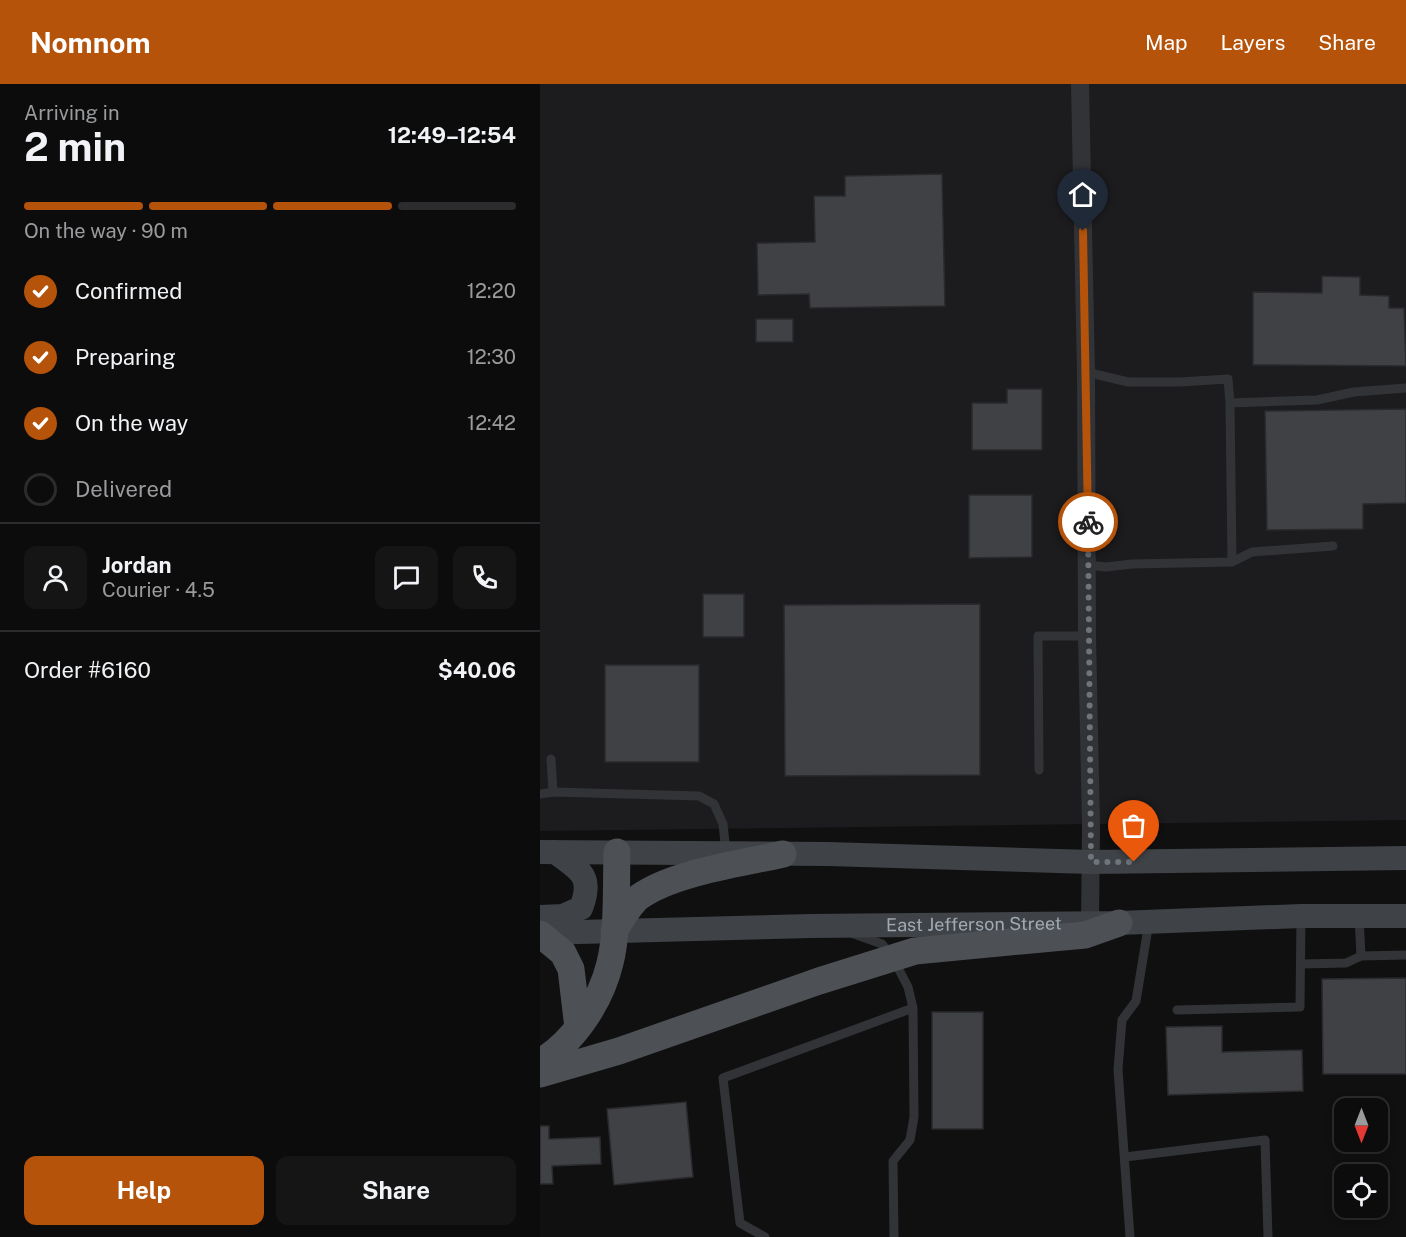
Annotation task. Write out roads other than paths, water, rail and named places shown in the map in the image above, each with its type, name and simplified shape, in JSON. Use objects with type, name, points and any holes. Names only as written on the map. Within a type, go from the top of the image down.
[{"type":"main road","points":[[547,852],[828,854],[1091,862],[1406,858]]},
{"type":"main road","points":[[540,917],[563,916],[581,908],[587,891],[582,872],[547,852]]},
{"type":"main road","points":[[540,1062],[567,1042],[599,994],[610,962],[614,931],[617,852]]},
{"type":"main road","points":[[614,931],[637,898],[662,884],[783,854]]},
{"type":"main road","name":"East Jefferson Street","points":[[540,934],[811,926],[1119,923],[1301,916],[1406,916]]},
{"type":"main road","points":[[540,1074],[619,1051],[915,951],[1085,935],[1119,923]]},
{"type":"main road","points":[[540,934],[563,953],[571,969],[578,1028]]},
{"type":"street","points":[[1080,84],[1086,372],[1090,923]]},
{"type":"lane","points":[[1086,372],[1128,382],[1228,379],[1232,562]]},
{"type":"lane","points":[[1230,404],[1317,400],[1354,392],[1406,388]]},
{"type":"lane","points":[[1088,565],[1106,567],[1132,564],[1232,562],[1252,552],[1333,546]]},
{"type":"lane","points":[[1040,770],[1038,636],[1088,636]]},
{"type":"lane","points":[[551,759],[553,792]]},
{"type":"lane","points":[[540,794],[553,792],[699,796],[714,804],[723,824],[726,854]]},
{"type":"lane","points":[[1177,1010],[1300,1007],[1301,916]]},
{"type":"lane","points":[[1359,916],[1360,956]]},
{"type":"lane","points":[[1130,1237],[1118,1069],[1122,1020],[1136,1001],[1149,922]]},
{"type":"lane","points":[[811,926],[850,932],[882,944],[893,958],[908,987],[913,1008],[914,1118],[910,1140],[893,1161],[894,1237]]},
{"type":"lane","points":[[1301,964],[1346,963],[1360,956],[1406,955]]},
{"type":"lane","points":[[765,1237],[740,1223],[723,1078],[913,1008]]},
{"type":"lane","points":[[1125,1157],[1265,1140],[1268,1237]]}]
